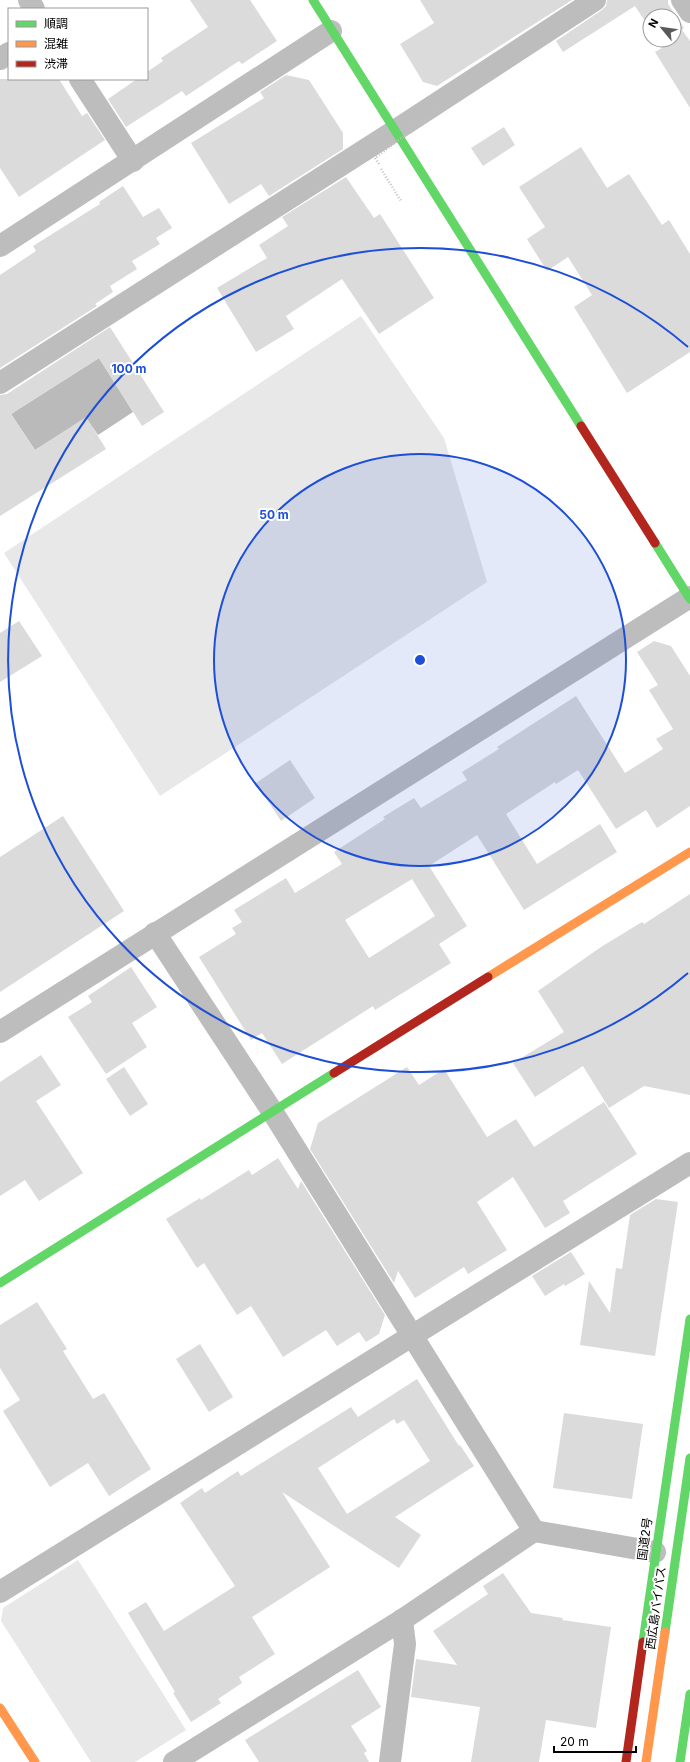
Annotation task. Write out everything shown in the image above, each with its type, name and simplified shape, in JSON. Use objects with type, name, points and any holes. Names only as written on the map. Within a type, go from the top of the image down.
[{"type":"main road","points":[[313,0],[331,31],[396,130],[690,598]]},
{"type":"main road","points":[[0,1283],[272,1111],[690,852]]},
{"type":"main road","name":"国道2号","points":[[626,1762],[690,1319]]},
{"type":"main road","name":"西広島バイパス","points":[[646,1762],[690,1458]]},
{"type":"main road","points":[[680,1762],[690,1694]]},
{"type":"main road","points":[[0,1708],[35,1762]]},
{"type":"street","points":[[0,383],[396,130],[595,0]]},
{"type":"street","points":[[682,0],[690,12]]},
{"type":"street","points":[[0,246],[331,31]]},
{"type":"street","points":[[81,80],[133,161]]},
{"type":"street","points":[[0,1032],[155,933],[690,598]]},
{"type":"street","points":[[155,933],[272,1111],[534,1531]]},
{"type":"street","points":[[0,1592],[690,1163]]},
{"type":"street","points":[[174,1762],[402,1620],[534,1531],[656,1552]]},
{"type":"street","points":[[390,1762],[405,1644],[402,1620]]},
{"type":"path","points":[[401,201],[375,158],[438,111]]},
{"type":"shaded area","points":[[361,316],[444,438],[487,582],[160,796],[4,553]]},
{"type":"shaded area","points":[[99,358],[133,412],[98,435],[86,418],[35,450],[11,414]]},
{"type":"shaded area","points":[[78,1560],[186,1730],[135,1762],[91,1762],[1,1621],[3,1608]]},
{"type":"building","points":[[190,0],[250,0],[277,41],[242,64],[239,61],[186,96],[182,91],[126,127],[108,99],[136,80],[148,80],[148,71],[163,61],[161,58],[208,27]]},
{"type":"building","points":[[420,0],[572,0],[437,86],[423,82],[400,44],[434,23]]},
{"type":"building","points":[[607,0],[668,0],[668,4],[671,8],[642,8],[642,17],[635,6],[563,52],[556,41],[606,6]]},
{"type":"building","points":[[682,30],[690,41],[690,108],[655,52],[662,48],[682,48]]},
{"type":"building","points":[[286,75],[309,80],[343,133],[343,149],[269,196],[261,184],[229,204],[191,143],[264,98],[260,92]]},
{"type":"building","points":[[0,79],[60,80],[82,116],[87,113],[105,140],[19,197],[0,168]]},
{"type":"building","points":[[504,127],[515,145],[483,166],[471,148]]},
{"type":"building","points":[[581,147],[607,188],[629,174],[662,225],[669,220],[690,254],[690,352],[627,393],[574,307],[592,295],[568,257],[547,271],[527,239],[545,227],[519,187]]},
{"type":"building","points":[[346,177],[374,218],[380,214],[434,298],[379,334],[342,279],[286,316],[294,329],[256,352],[217,288],[267,258],[259,245],[288,226],[282,217]]},
{"type":"building","points":[[123,186],[143,217],[159,208],[172,228],[156,238],[160,244],[132,261],[137,269],[110,286],[113,292],[95,304],[97,306],[0,368],[0,275],[36,251],[33,246],[100,204],[99,202]]},
{"type":"building","points":[[110,327],[164,412],[142,426],[99,358],[11,414],[35,450],[86,417],[106,449],[0,516],[0,395],[7,394]]},
{"type":"building","points":[[19,621],[42,656],[0,682],[0,633]]},
{"type":"building","points":[[654,641],[671,646],[690,676],[690,806],[657,828],[646,810],[616,829],[578,770],[556,784],[555,782],[506,814],[537,864],[600,824],[617,852],[524,910],[477,835],[429,866],[467,926],[439,944],[451,963],[375,1010],[373,1006],[282,1064],[262,1033],[251,1040],[199,957],[236,934],[232,928],[242,922],[234,910],[286,878],[295,893],[342,864],[334,852],[385,819],[383,817],[414,798],[421,808],[467,780],[462,772],[499,749],[497,747],[576,696],[625,773],[663,749],[656,739],[673,729],[649,690],[658,685],[637,652]],"holes":[[[412,879],[435,916],[369,958],[345,920]]]},
{"type":"building","points":[[290,760],[315,798],[281,821],[256,783]]},
{"type":"building","points":[[63,816],[124,911],[0,992],[0,857]]},
{"type":"building","points":[[690,894],[690,1095],[644,1086],[609,1108],[583,1066],[535,1097],[513,1063],[564,1032],[538,991],[601,947],[642,922],[644,924]]},
{"type":"building","points":[[131,967],[157,1007],[132,1023],[147,1047],[106,1074],[68,1017],[92,1002],[88,996]]},
{"type":"building","points":[[41,1055],[61,1085],[36,1101],[83,1173],[39,1201],[25,1180],[0,1196],[0,1082]]},
{"type":"building","points":[[124,1067],[148,1104],[130,1116],[106,1079]]},
{"type":"building","points":[[407,1067],[419,1085],[444,1069],[487,1137],[516,1119],[534,1147],[604,1102],[637,1154],[563,1201],[570,1213],[545,1228],[513,1177],[477,1202],[507,1250],[468,1274],[464,1267],[415,1298],[398,1271],[394,1283],[310,1149],[318,1123]]},
{"type":"building","points":[[278,1158],[298,1189],[301,1181],[385,1315],[379,1334],[366,1342],[359,1332],[337,1346],[326,1330],[283,1357],[251,1306],[237,1315],[204,1263],[197,1268],[166,1219],[200,1198],[201,1200],[249,1170],[252,1175]]},
{"type":"building","points":[[656,1199],[678,1202],[655,1356],[580,1345],[589,1281],[610,1313],[616,1268],[622,1269],[630,1215]]},
{"type":"building","points":[[571,1252],[585,1274],[565,1286],[564,1284],[545,1296],[532,1276]]},
{"type":"building","points":[[37,1302],[67,1349],[63,1351],[93,1399],[104,1393],[151,1469],[109,1496],[88,1463],[50,1487],[3,1411],[20,1400],[0,1368],[0,1325]]},
{"type":"building","points":[[200,1344],[233,1397],[209,1412],[176,1359]]},
{"type":"building","points":[[417,1379],[459,1446],[460,1445],[474,1466],[395,1517],[421,1535],[399,1568],[282,1492],[330,1567],[252,1617],[275,1654],[239,1677],[242,1683],[218,1699],[221,1703],[191,1722],[128,1613],[146,1602],[164,1631],[235,1586],[180,1503],[202,1488],[205,1493],[238,1471],[241,1476],[351,1407],[358,1417]],"holes":[[[394,1419],[397,1424],[404,1420],[430,1461],[347,1514],[318,1468]]]},
{"type":"building","points":[[564,1413],[643,1424],[632,1499],[553,1488]]},
{"type":"building","points":[[503,1573],[531,1613],[563,1618],[562,1620],[611,1627],[596,1728],[546,1720],[539,1762],[471,1762],[480,1707],[411,1697],[416,1659],[457,1665],[433,1631],[488,1594],[483,1586]]},
{"type":"building","points":[[358,1670],[381,1707],[351,1726],[367,1751],[364,1753],[369,1762],[259,1762],[245,1740]]},
{"type":"traffic: fast","points":[[313,0],[581,426]]},
{"type":"traffic: fast","points":[[655,543],[690,599]]},
{"type":"traffic: fast","points":[[0,1283],[334,1073]]},
{"type":"traffic: fast","points":[[643,1642],[690,1319]]},
{"type":"traffic: fast","points":[[665,1632],[690,1458]]},
{"type":"traffic: fast","points":[[680,1762],[690,1694]]},
{"type":"traffic: slow","points":[[488,977],[690,852]]},
{"type":"traffic: slow","points":[[646,1762],[665,1632]]},
{"type":"traffic: slow","points":[[0,1708],[35,1762]]},
{"type":"traffic: jam","points":[[581,426],[655,543]]},
{"type":"traffic: jam","points":[[334,1073],[488,977]]},
{"type":"traffic: jam","points":[[626,1762],[643,1642]]}]
